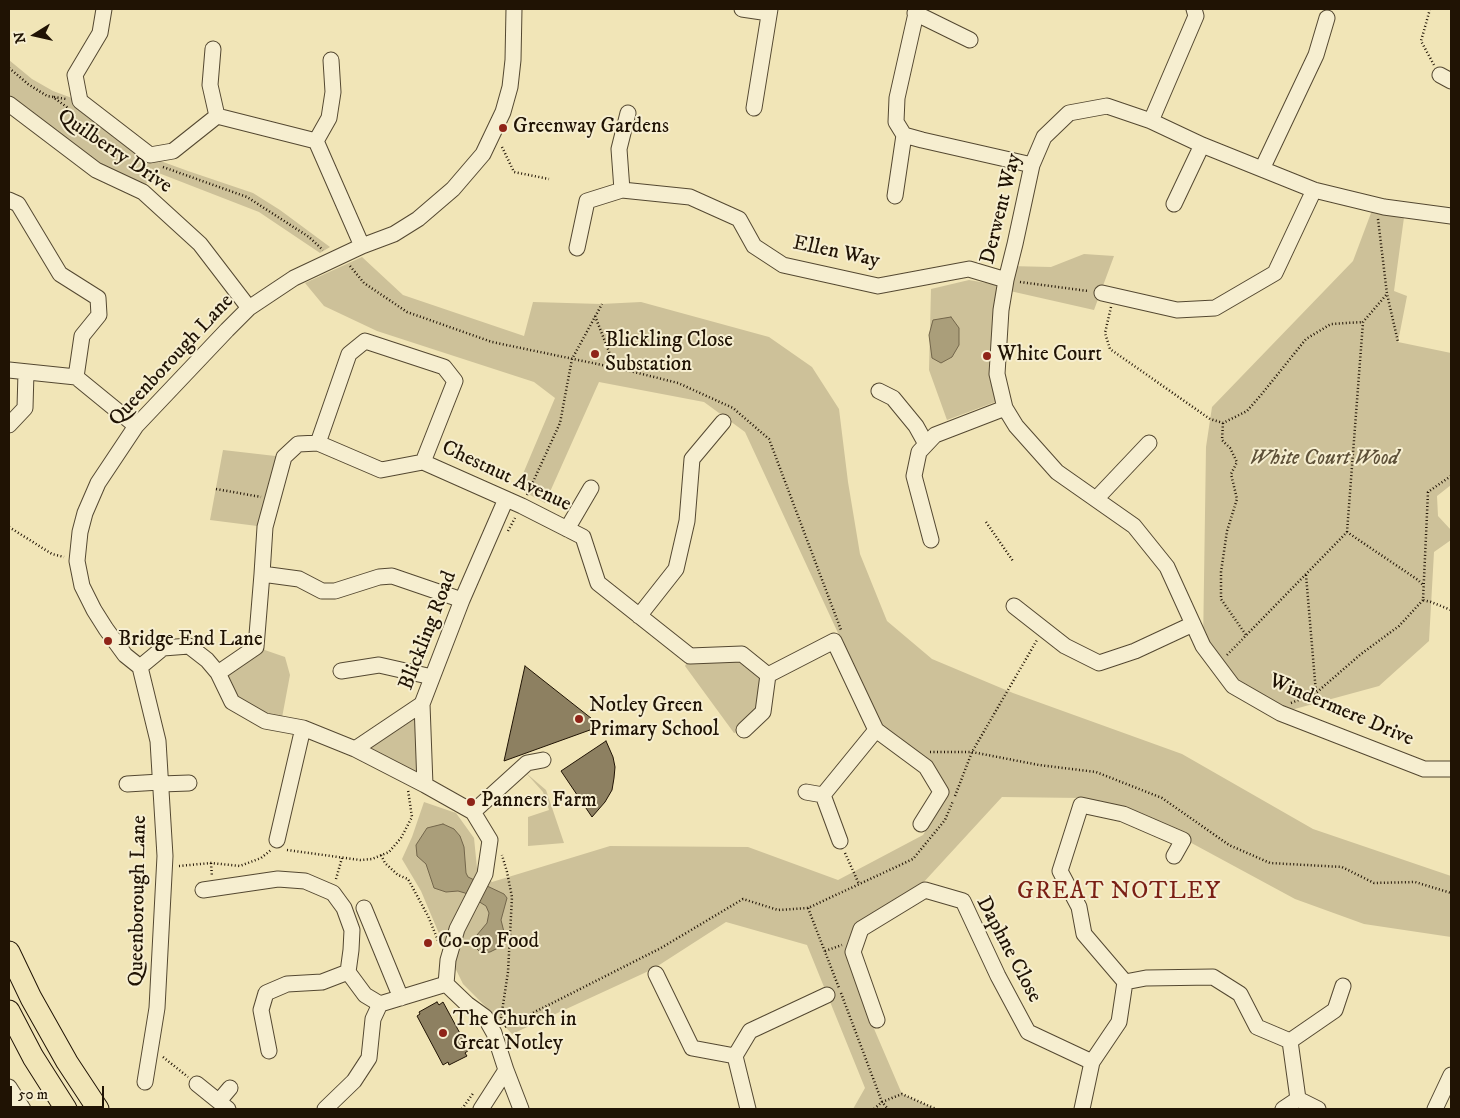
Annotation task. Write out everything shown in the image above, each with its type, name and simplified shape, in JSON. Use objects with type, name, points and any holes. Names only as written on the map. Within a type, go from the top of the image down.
[{"type":"highway","points":[[9,952],[31,998],[67,1062],[98,1109]]},
{"type":"highway","points":[[9,1011],[33,1056],[66,1109]]},
{"type":"street","points":[[104,9],[100,33],[75,75],[80,101],[150,155],[173,151],[217,116]]},
{"type":"street","name":"Queenborough Lane","points":[[145,1082],[157,1008],[165,867],[158,741],[140,667],[125,655],[106,629],[82,586],[77,561],[80,532],[85,513],[98,483],[136,426],[250,308],[294,278],[362,246],[394,234],[418,219],[453,189],[483,154],[503,112],[510,87],[514,9]]},
{"type":"street","points":[[742,9],[770,11],[754,108]]},
{"type":"street","points":[[1151,121],[1196,16],[1194,9]]},
{"type":"street","points":[[895,196],[904,135],[896,122],[897,98],[916,11],[970,40]]},
{"type":"street","points":[[1262,169],[1316,55],[1327,18]]},
{"type":"street","points":[[213,49],[210,85],[217,116]]},
{"type":"street","points":[[316,141],[329,118],[333,92],[332,60]]},
{"type":"street","name":"Quilberry Drive","points":[[9,104],[96,170],[143,192],[200,244],[250,308]]},
{"type":"street","name":"Derwent Way","points":[[1166,567],[1134,526],[1057,472],[1016,426],[1005,408],[997,374],[1001,310],[1032,165],[1044,137],[1069,113],[1108,106],[1151,121],[1202,145],[1314,190],[1377,205],[1451,216]]},
{"type":"street","points":[[622,190],[619,149],[628,113]]},
{"type":"street","points":[[217,116],[316,141]]},
{"type":"street","points":[[904,135],[1032,165]]},
{"type":"street","points":[[316,141],[362,246]]},
{"type":"street","points":[[1174,204],[1202,145]]},
{"type":"street","name":"Ellen Way","points":[[577,248],[587,201],[622,190],[690,197],[739,219],[754,246],[783,265],[878,286],[969,269],[1006,280]]},
{"type":"street","points":[[1108,294],[1177,310],[1215,308],[1275,273],[1314,190]]},
{"type":"street","points":[[9,200],[18,204],[60,274],[98,298],[99,315],[82,336],[76,377]]},
{"type":"street","points":[[218,673],[256,646],[265,527],[284,457],[298,444],[318,443],[350,354],[365,342],[444,367],[454,381],[423,462]]},
{"type":"street","points":[[9,370],[76,377],[136,426]]},
{"type":"street","points":[[9,426],[26,408],[26,372]]},
{"type":"street","points":[[879,391],[893,398],[916,426],[926,444]]},
{"type":"street","points":[[931,540],[914,476],[919,452],[935,435],[1005,408]]},
{"type":"street","points":[[639,616],[676,570],[687,521],[692,460],[723,422]]},
{"type":"street","name":"Chestnut Avenue","points":[[318,443],[381,470],[423,462],[522,506],[583,536],[598,583],[690,656],[742,654],[768,675]]},
{"type":"street","points":[[1096,499],[1149,443]]},
{"type":"street","points":[[567,529],[591,488]]},
{"type":"street","name":"Blickling Road","points":[[424,785],[422,704],[462,600],[506,499]]},
{"type":"street","name":"Windermere Drive","points":[[1166,567],[1203,646],[1234,686],[1280,713],[1424,769],[1451,769]]},
{"type":"street","points":[[262,574],[299,578],[322,591],[335,591],[379,577],[392,576],[462,600]]},
{"type":"street","points":[[1014,606],[1065,646],[1099,662],[1135,650],[1193,624]]},
{"type":"street","points":[[744,730],[763,712],[768,675],[834,641],[876,730],[926,767],[941,792],[921,824]]},
{"type":"street","points":[[140,667],[163,648],[189,646],[207,660],[218,673],[232,702],[265,721],[303,728],[355,750],[473,812],[490,840],[486,874],[457,929],[448,962],[446,984]]},
{"type":"street","points":[[341,671],[379,665],[432,677]]},
{"type":"street","points":[[355,750],[422,704]]},
{"type":"street","points":[[280,846],[303,728]]},
{"type":"street","points":[[823,795],[876,730]]},
{"type":"street","points":[[473,812],[527,763],[543,760]]},
{"type":"street","points":[[127,784],[190,783]]},
{"type":"street","points":[[806,792],[823,795]]},
{"type":"street","points":[[823,795],[840,841]]},
{"type":"street","points":[[1082,1109],[1092,1062],[1119,1022],[1124,982],[1084,934],[1079,907],[1060,871],[1081,805],[1123,814],[1183,840],[1174,856]]},
{"type":"street","points":[[203,890],[278,879],[305,881],[333,893],[344,908],[352,930],[348,972],[365,995],[380,1004],[446,984]]},
{"type":"street","name":"Daphne Close","points":[[876,1020],[853,952],[861,929],[925,890],[963,901],[998,976],[1028,1032],[1092,1062]]},
{"type":"street","points":[[364,908],[401,998]]},
{"type":"street","points":[[269,1051],[261,1010],[266,993],[287,984],[322,982],[348,972]]},
{"type":"street","points":[[656,974],[692,1048],[735,1056]]},
{"type":"street","points":[[1124,982],[1146,978],[1213,977],[1240,994],[1257,1027],[1290,1041]]},
{"type":"street","points":[[446,984],[467,1004],[485,1017],[494,1033],[521,1109]]},
{"type":"street","points":[[1290,1041],[1335,1010],[1343,986]]},
{"type":"street","points":[[748,1109],[735,1056],[750,1030],[827,994]]},
{"type":"street","points":[[325,1109],[354,1081],[369,1058],[373,1019],[380,1004]]},
{"type":"street","points":[[1290,1041],[1298,1100]]},
{"type":"street","points":[[481,1109],[506,1070]]},
{"type":"street","points":[[1435,1109],[1451,1075]]},
{"type":"street","points":[[197,1084],[224,1105],[230,1088]]},
{"type":"street","points":[[9,1087],[23,1109]]},
{"type":"street","points":[[1283,1109],[1298,1100]]},
{"type":"street","points":[[1298,1100],[1318,1109]]},
{"type":"path","points":[[1430,9],[1421,41],[1445,78]]},
{"type":"path","points":[[494,132],[514,172],[549,179]]},
{"type":"path","points":[[163,167],[246,197],[309,237],[334,259]]},
{"type":"path","points":[[1377,205],[1387,294],[1398,342]]},
{"type":"path","points":[[1006,280],[1108,294],[1105,333],[1110,349],[1210,420],[1223,423],[1247,411],[1306,339],[1331,324],[1363,322]]},
{"type":"path","points":[[1217,665],[1347,532],[1363,322],[1387,294]]},
{"type":"path","points":[[508,532],[560,423],[572,359],[602,304]]},
{"type":"path","points":[[596,316],[615,368]]},
{"type":"path","points":[[1223,423],[1222,440],[1230,448],[1237,462],[1231,474],[1237,499],[1227,531],[1221,572],[1221,599],[1246,635]]},
{"type":"path","points":[[1274,710],[1316,694],[1361,654],[1399,626],[1423,600],[1428,492],[1451,476]]},
{"type":"path","points":[[216,489],[272,499]]},
{"type":"path","points":[[986,522],[1013,562]]},
{"type":"path","points":[[9,527],[52,554],[77,561]]},
{"type":"path","points":[[1347,532],[1424,586]]},
{"type":"path","points":[[1306,574],[1316,694]]},
{"type":"path","points":[[1423,600],[1451,610]]},
{"type":"path","points":[[502,855],[512,897],[508,972],[500,1024],[502,1029],[662,948],[743,899],[778,910],[808,908],[913,859],[945,820],[972,752],[1044,629]]},
{"type":"path","points":[[972,752],[1039,765],[1096,772],[1162,798],[1230,845],[1270,863],[1342,867],[1374,883],[1415,882],[1451,893]]},
{"type":"path","points":[[165,867],[211,863],[240,866],[261,858],[280,846],[342,858],[372,859],[389,852],[402,838],[412,817],[408,789],[402,774]]},
{"type":"path","points":[[840,841],[859,884]]},
{"type":"path","points":[[381,855],[385,863],[398,875],[408,879],[428,916],[448,962]]},
{"type":"path","points":[[333,893],[342,858]]},
{"type":"path","points":[[808,908],[882,1102],[888,1109]]},
{"type":"path","points":[[151,1048],[197,1084]]},
{"type":"path","points":[[462,1109],[477,1088]]},
{"type":"path","points":[[874,1109],[882,1102],[902,1094],[936,1109]]},
{"type":"green space","points":[[9,60],[32,79],[53,91],[80,101],[155,159],[253,193],[280,210],[330,247],[320,253],[259,212],[156,172],[145,185],[99,164],[9,104]]},
{"type":"green space","name":"White Court Wood","points":[[1374,205],[1405,210],[1394,291],[1407,296],[1398,342],[1451,353],[1451,485],[1437,496],[1438,516],[1451,530],[1451,540],[1434,552],[1429,641],[1379,686],[1280,713],[1233,686],[1203,646],[1206,447],[1212,407],[1353,261]]},
{"type":"green space","points":[[1084,254],[1114,256],[1094,310],[1010,291],[1009,266],[1051,267]]},
{"type":"green space","points":[[362,257],[403,295],[524,336],[533,302],[601,304],[641,302],[769,337],[812,367],[839,409],[848,482],[860,554],[887,621],[932,659],[1013,693],[1182,754],[1313,829],[1451,876],[1451,937],[1364,924],[1295,899],[1123,806],[1081,798],[1002,797],[922,884],[855,928],[872,1024],[902,1094],[936,1109],[853,1109],[865,1088],[807,945],[726,922],[653,969],[512,1034],[463,984],[421,891],[402,859],[424,802],[456,813],[474,838],[477,868],[492,882],[610,846],[748,847],[838,880],[923,835],[947,796],[928,761],[881,726],[745,432],[704,402],[599,382],[545,503],[517,488],[555,398],[534,382],[377,331],[324,306],[305,283]]},
{"type":"green space","points":[[969,280],[998,285],[989,377],[998,401],[947,420],[929,370],[931,289]]},
{"type":"green space","points":[[223,450],[284,457],[265,527],[210,520]]},
{"type":"green space","points":[[256,647],[285,657],[290,675],[281,723],[232,702],[218,673]]},
{"type":"green space","points":[[742,654],[768,675],[763,712],[744,730],[734,733],[685,666],[690,656]]},
{"type":"green space","points":[[422,704],[425,785],[355,749]]},
{"type":"green space","points":[[526,773],[546,790],[564,843],[528,846],[528,817],[549,810],[543,792]]},
{"type":"shaded area","points":[[951,317],[959,328],[959,345],[952,357],[941,363],[932,358],[929,335],[933,320]]},
{"type":"shaded area","points":[[443,824],[454,829],[460,836],[464,847],[468,877],[504,894],[507,898],[501,920],[504,932],[498,948],[490,952],[481,953],[475,944],[477,935],[487,923],[489,913],[486,906],[465,893],[458,891],[446,892],[434,888],[426,864],[417,856],[416,845],[427,828]]},
{"type":"building","points":[[525,666],[601,726],[504,761]]},
{"type":"building","points":[[606,741],[615,767],[612,790],[605,802],[592,817],[561,771]]},
{"type":"building","name":"The Church in Great Notley","points":[[437,1002],[439,1005],[443,1002],[469,1050],[465,1053],[467,1056],[449,1065],[448,1062],[443,1065],[417,1016],[420,1014],[419,1012]]},
{"type":"place","name":"Greenway Gardens","points":[[503,128]]},
{"type":"place","name":"Blickling Close Substation","points":[[595,354]]},
{"type":"place","name":"White Court","points":[[987,356]]},
{"type":"place","name":"Bridge End Lane","points":[[108,641]]},
{"type":"place","name":"Notley Green Primary School","points":[[579,719]]},
{"type":"place","name":"Panners Farm","points":[[471,802]]},
{"type":"place","name":"Co-op Food","points":[[428,943]]},
{"type":"place","name":"The Church in Great Notley","points":[[443,1033]]},
{"type":"district","name":"GREAT NOTLEY","points":[[1119,893]]}]
